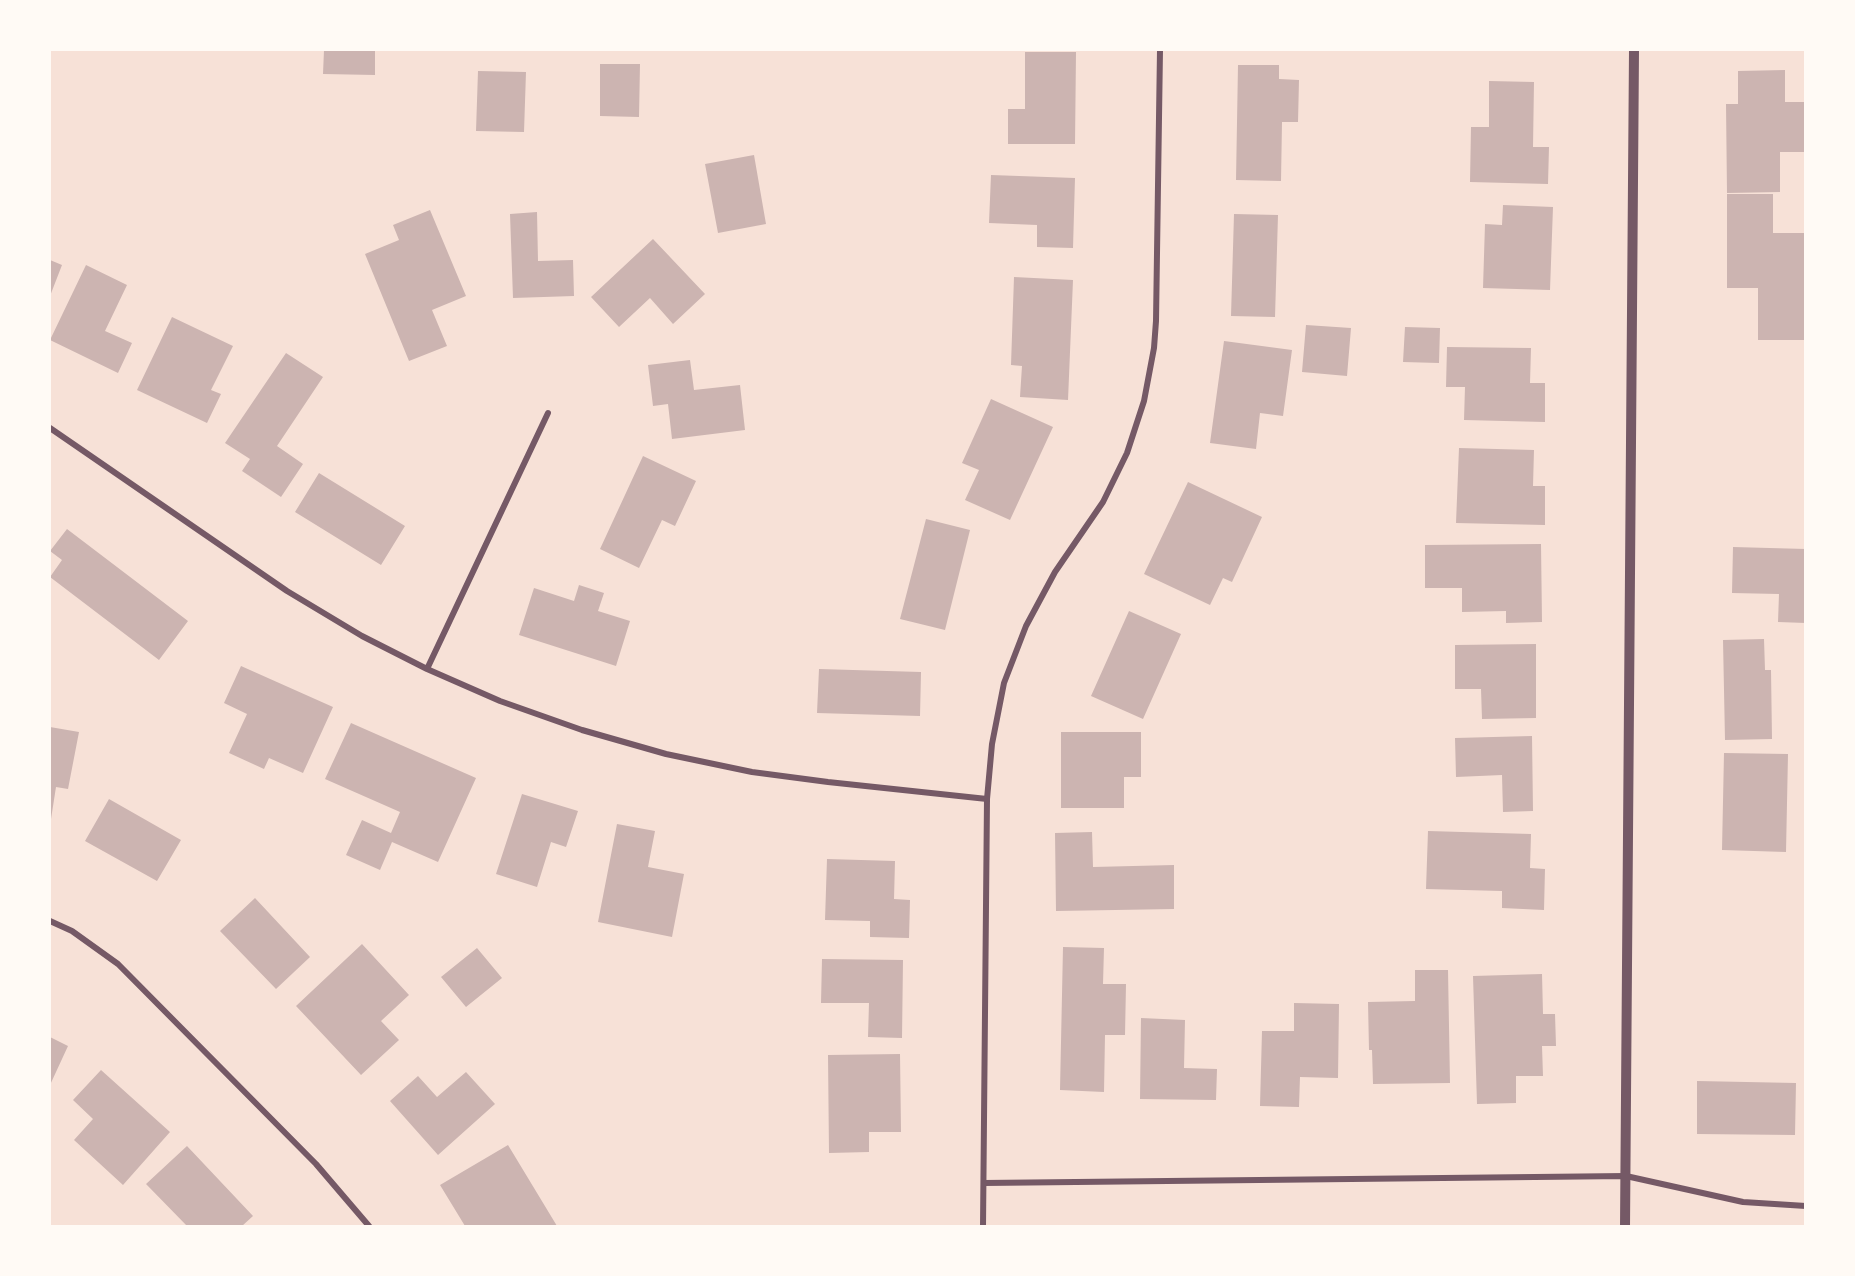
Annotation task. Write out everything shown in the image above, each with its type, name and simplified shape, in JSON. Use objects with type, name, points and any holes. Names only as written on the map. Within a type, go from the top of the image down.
[{"type":"street","points":[[983,1227],[987,800],[992,744],[1004,684],[1026,626],[1055,572],[1103,502],[1127,453],[1144,402],[1154,348],[1156,321],[1160,50]]},
{"type":"street","points":[[1625,1227],[1634,50]]},
{"type":"street","points":[[427,669],[548,413]]},
{"type":"street","points":[[50,428],[287,591],[362,636],[427,669],[500,700],[582,730],[666,754],[774,775],[987,800]]},
{"type":"street","points":[[50,921],[72,931],[118,964],[316,1164],[369,1227]]},
{"type":"street","points":[[984,1183],[1626,1176],[1743,1202],[1806,1206]]},
{"type":"building","points":[[324,50],[375,50],[375,75],[323,74]]},
{"type":"building","points":[[1025,52],[1076,52],[1075,144],[1008,144],[1008,109],[1025,109]]},
{"type":"building","points":[[600,64],[640,64],[639,117],[600,116]]},
{"type":"building","points":[[1238,65],[1279,65],[1279,79],[1299,80],[1298,122],[1282,122],[1281,181],[1236,180]]},
{"type":"building","points":[[1785,70],[1785,102],[1806,102],[1806,152],[1780,152],[1780,192],[1727,193],[1726,104],[1738,104],[1738,71]]},
{"type":"building","points":[[478,71],[526,72],[524,132],[476,131]]},
{"type":"building","points":[[1489,81],[1534,82],[1533,147],[1549,147],[1548,184],[1470,182],[1471,127],[1489,127]]},
{"type":"building","points":[[754,155],[766,224],[718,233],[705,164]]},
{"type":"building","points":[[991,175],[1075,178],[1073,248],[1037,247],[1037,225],[989,223]]},
{"type":"building","points":[[1727,194],[1773,194],[1773,233],[1806,233],[1806,340],[1758,340],[1758,288],[1727,288]]},
{"type":"building","points":[[1503,205],[1553,207],[1550,290],[1483,288],[1485,224],[1502,225]]},
{"type":"building","points":[[430,210],[466,296],[432,310],[447,346],[409,361],[365,254],[399,240],[393,225]]},
{"type":"building","points":[[537,212],[538,261],[573,260],[574,296],[513,298],[510,214]]},
{"type":"building","points":[[1234,214],[1278,215],[1275,317],[1231,316]]},
{"type":"building","points":[[653,239],[705,294],[673,324],[650,298],[619,327],[591,297]]},
{"type":"building","points":[[50,260],[62,265],[50,296]]},
{"type":"building","points":[[86,265],[127,285],[105,331],[132,343],[118,373],[50,340]]},
{"type":"building","points":[[1014,277],[1073,280],[1068,400],[1020,397],[1022,366],[1011,365]]},
{"type":"building","points":[[172,317],[233,346],[211,390],[221,394],[207,423],[137,390]]},
{"type":"building","points":[[1306,325],[1351,328],[1347,376],[1302,372]]},
{"type":"building","points":[[1405,327],[1440,328],[1439,363],[1403,362]]},
{"type":"building","points":[[1224,341],[1292,350],[1283,416],[1260,413],[1256,449],[1210,443]]},
{"type":"building","points":[[1447,347],[1531,348],[1530,383],[1545,383],[1545,422],[1464,420],[1465,387],[1446,387]]},
{"type":"building","points":[[286,353],[323,377],[277,446],[303,464],[281,497],[242,471],[250,459],[225,443]]},
{"type":"building","points":[[690,360],[694,390],[740,385],[745,430],[672,439],[668,404],[653,406],[648,365]]},
{"type":"building","points":[[991,399],[1053,427],[1010,520],[965,500],[979,470],[962,463]]},
{"type":"building","points":[[1459,448],[1534,450],[1533,486],[1545,486],[1545,525],[1456,523]]},
{"type":"building","points":[[643,456],[696,481],[675,526],[662,520],[639,568],[600,549]]},
{"type":"building","points":[[319,473],[405,526],[381,565],[295,512]]},
{"type":"building","points":[[1188,482],[1262,517],[1232,582],[1223,578],[1210,605],[1144,574]]},
{"type":"building","points":[[926,519],[970,530],[945,630],[900,619]]},
{"type":"building","points":[[67,529],[188,621],[159,660],[50,577],[62,560],[50,551]]},
{"type":"building","points":[[1541,544],[1542,622],[1506,623],[1506,611],[1462,612],[1462,588],[1425,588],[1425,545]]},
{"type":"building","points":[[1733,547],[1806,549],[1806,623],[1778,622],[1779,594],[1732,593]]},
{"type":"building","points":[[579,585],[604,593],[598,611],[630,621],[616,666],[519,635],[534,588],[574,601]]},
{"type":"building","points":[[1129,611],[1181,634],[1143,719],[1091,696]]},
{"type":"building","points":[[1764,639],[1765,670],[1771,670],[1772,739],[1725,740],[1723,640]]},
{"type":"building","points":[[1536,644],[1536,718],[1482,719],[1481,689],[1455,689],[1455,645]]},
{"type":"building","points":[[241,666],[333,707],[303,773],[269,758],[264,769],[229,753],[247,714],[224,703]]},
{"type":"building","points":[[819,669],[921,672],[920,716],[817,713]]},
{"type":"building","points":[[351,723],[476,778],[438,862],[392,842],[380,870],[346,855],[362,820],[391,833],[400,812],[325,779]]},
{"type":"building","points":[[50,727],[79,732],[68,789],[56,787],[51,819]]},
{"type":"building","points":[[1061,732],[1141,732],[1141,777],[1124,777],[1124,808],[1061,808]]},
{"type":"building","points":[[1532,736],[1533,811],[1503,812],[1502,775],[1456,777],[1455,738]]},
{"type":"building","points":[[1724,753],[1788,754],[1786,852],[1722,850]]},
{"type":"building","points":[[522,794],[578,811],[566,847],[551,842],[537,887],[496,874]]},
{"type":"building","points":[[109,799],[181,840],[157,881],[85,841]]},
{"type":"building","points":[[617,824],[655,831],[648,867],[684,874],[672,937],[598,922]]},
{"type":"building","points":[[1428,831],[1531,834],[1530,868],[1545,869],[1544,910],[1502,908],[1502,891],[1426,889]]},
{"type":"building","points":[[1092,832],[1093,867],[1174,865],[1174,909],[1056,911],[1055,833]]},
{"type":"building","points":[[827,859],[895,861],[894,899],[910,900],[909,938],[870,937],[870,921],[825,920]]},
{"type":"building","points":[[255,898],[310,957],[276,989],[220,931]]},
{"type":"building","points":[[362,944],[409,995],[381,1021],[399,1040],[361,1075],[296,1006]]},
{"type":"building","points":[[1063,947],[1104,948],[1103,984],[1126,984],[1125,1035],[1105,1035],[1104,1092],[1060,1090]]},
{"type":"building","points":[[477,948],[502,978],[466,1007],[441,977]]},
{"type":"building","points":[[822,959],[903,960],[902,1038],[868,1037],[869,1003],[821,1003]]},
{"type":"building","points":[[1415,970],[1448,970],[1450,1083],[1373,1084],[1372,1050],[1369,1050],[1368,1002],[1415,1001]]},
{"type":"building","points":[[1542,974],[1543,1014],[1555,1014],[1556,1046],[1542,1046],[1543,1076],[1516,1076],[1516,1103],[1477,1104],[1473,976]]},
{"type":"building","points":[[1294,1003],[1339,1004],[1338,1078],[1300,1077],[1299,1107],[1260,1106],[1262,1031],[1294,1031]]},
{"type":"building","points":[[1141,1018],[1185,1020],[1184,1068],[1217,1069],[1216,1100],[1140,1099]]},
{"type":"building","points":[[50,1037],[68,1046],[50,1085]]},
{"type":"building","points":[[900,1054],[901,1132],[869,1132],[869,1152],[829,1153],[828,1055]]},
{"type":"building","points":[[101,1070],[170,1132],[123,1185],[74,1140],[93,1119],[73,1100]]},
{"type":"building","points":[[466,1072],[495,1104],[438,1155],[390,1101],[418,1076],[437,1097]]},
{"type":"building","points":[[1697,1081],[1796,1083],[1795,1135],[1697,1134]]},
{"type":"building","points":[[508,1145],[557,1226],[465,1226],[440,1185]]},
{"type":"building","points":[[187,1146],[253,1216],[242,1226],[187,1226],[146,1184]]}]
